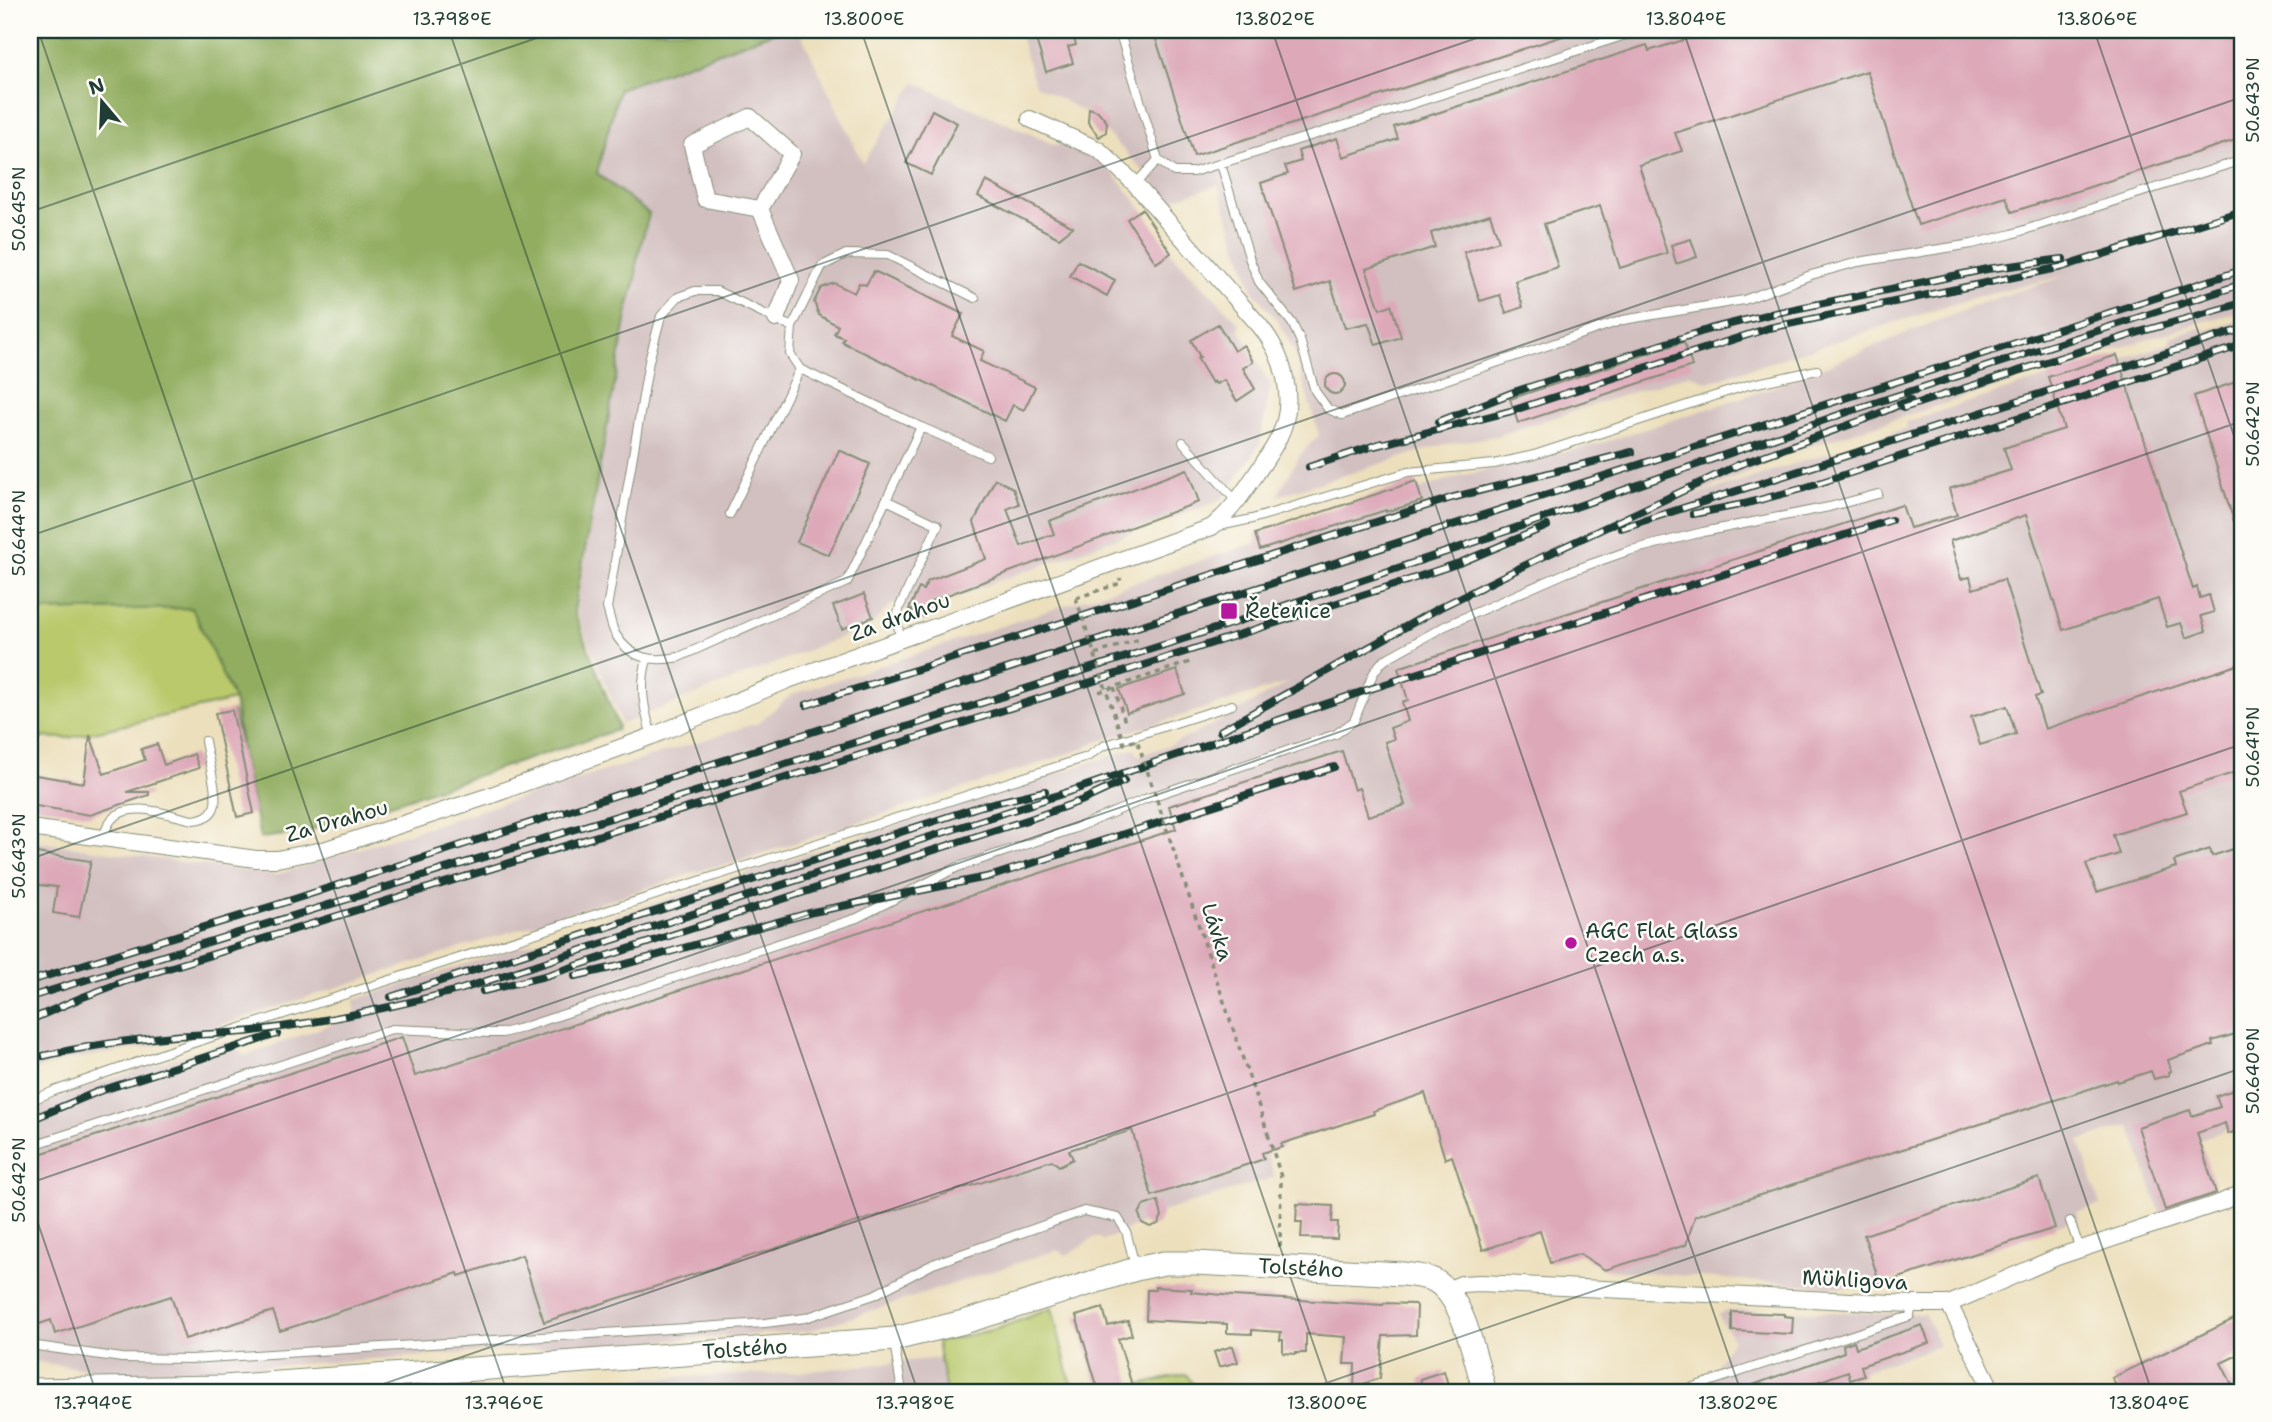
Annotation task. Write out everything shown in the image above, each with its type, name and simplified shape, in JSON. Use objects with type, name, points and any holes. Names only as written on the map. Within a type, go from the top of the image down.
[{"type":"street","points":[[750,117],[792,154],[760,209],[705,199],[692,145],[750,117]]},
{"type":"street","points":[[1030,119],[1099,150],[1135,184],[1265,331],[1276,349],[1287,400],[1280,435],[1231,511],[1212,527]]},
{"type":"street","points":[[760,209],[791,280],[776,319]]},
{"type":"street","name":"Za drahou","points":[[605,754],[788,680],[1212,527]]},
{"type":"street","name":"Za Drahou","points":[[30,828],[256,859],[300,856],[476,800],[605,754]]},
{"type":"street","name":"Mühligova","points":[[1447,1290],[1461,1284],[1480,1283],[1949,1304],[2057,1257],[2242,1193]]},
{"type":"street","name":"Tolstého","points":[[31,1391],[398,1383],[894,1339],[964,1322],[1136,1269],[1164,1263],[1404,1274],[1432,1279],[1447,1290]]},
{"type":"street","points":[[1447,1290],[1465,1326],[1485,1392]]},
{"type":"street","points":[[1949,1304],[1993,1392]]},
{"type":"lane","points":[[1119,30],[1158,160],[1174,172],[1193,172],[1221,164],[1641,30]]},
{"type":"lane","points":[[1135,184],[1158,160]]},
{"type":"lane","points":[[1221,164],[1259,282],[1292,323],[1300,340],[1315,391],[1328,409],[1342,415],[1623,320],[1744,300],[1811,275],[1858,262],[1972,244],[2012,234],[2242,160]]},
{"type":"lane","points":[[975,298],[888,255],[846,254],[822,267],[792,327],[790,354],[800,369],[920,427],[988,456]]},
{"type":"lane","points":[[792,327],[717,292],[695,291],[678,297],[661,316],[649,362],[607,608],[616,635],[631,652],[647,660],[662,661],[679,657],[847,582],[920,427]]},
{"type":"lane","points":[[730,514],[800,369]]},
{"type":"lane","points":[[1212,527],[1252,519],[1408,472],[1494,464],[1534,455],[1748,385],[1817,370]]},
{"type":"lane","points":[[1183,442],[1237,502]]},
{"type":"lane","points":[[30,1146],[392,1029],[502,1033],[858,918],[958,867],[1076,828],[1145,799],[1336,734],[1354,721],[1373,674],[1389,657],[1445,626],[1568,572],[1628,551],[1703,532],[1829,507],[1878,494]]},
{"type":"lane","points":[[886,500],[939,525],[900,606],[897,618],[900,639]]},
{"type":"lane","points":[[647,660],[641,678],[652,736]]},
{"type":"lane","points":[[30,1101],[54,1090],[208,1038],[1087,757],[1103,746],[1133,739],[1233,705]]},
{"type":"lane","points":[[30,745],[36,737]]},
{"type":"lane","points":[[102,839],[113,817],[125,811],[141,810],[193,820],[201,820],[212,812],[216,800],[205,741]]},
{"type":"lane","points":[[30,1346],[122,1358],[191,1359],[765,1323],[805,1318],[874,1295],[933,1264],[1084,1211],[1118,1217],[1136,1269]]},
{"type":"lane","points":[[2070,1221],[2080,1249]]},
{"type":"lane","points":[[1678,1392],[1910,1316],[1912,1304]]},
{"type":"lane","points":[[894,1339],[902,1392]]},
{"type":"path","points":[[1116,584],[1076,598],[1124,744],[1133,739]]},
{"type":"path","points":[[1095,654],[1140,639]]},
{"type":"path","points":[[1099,692],[1191,662]]},
{"type":"path","name":"Lávka","points":[[1114,687],[1281,1177],[1280,1267]]},
{"type":"shaded area","points":[[780,30],[799,30],[863,163],[915,83],[1058,146],[1061,142],[1095,157],[1108,167],[1142,209],[1171,253],[1240,324],[1239,328],[1270,385],[1260,444],[1221,500],[944,601],[930,613],[926,612],[924,617],[893,603],[871,625],[622,724],[576,611],[629,304],[636,279],[637,259],[597,173],[619,89]]},
{"type":"shaded area","points":[[1018,30],[2242,30],[2242,312],[2211,319],[1800,449],[1682,500],[1907,428],[1906,422],[2121,354],[2123,359],[2171,343],[2170,337],[2203,327],[2205,331],[2242,320],[2242,1129],[2228,1134],[2227,1130],[2199,1139],[2218,1197],[2161,1214],[2130,1125],[2079,1141],[2100,1205],[2077,1212],[2079,1218],[2055,1228],[1880,1284],[1876,1290],[1605,1270],[1587,1258],[1585,1252],[1550,1263],[1540,1231],[1483,1250],[1431,1092],[1373,1110],[1374,1114],[1303,1137],[1292,1102],[1262,1153],[1266,1152],[1275,1177],[1162,1212],[1158,1224],[1150,1227],[1142,1223],[1103,1241],[1094,1238],[1067,1255],[1057,1250],[809,1331],[128,1375],[30,1361],[30,1111],[96,1084],[228,1041],[245,1056],[356,1015],[354,1000],[1135,748],[1138,756],[1168,746],[1205,729],[1290,682],[1090,744],[1083,749],[727,865],[715,866],[162,1044],[67,1060],[30,1071],[30,841],[275,875],[758,723],[791,695],[1460,476],[1599,444],[1771,388],[1984,302],[2069,275],[1979,296],[1708,382],[1689,374],[1496,436],[1441,445],[1277,496],[1300,455],[1319,435],[1294,351],[1278,321],[1253,291],[1218,185],[1176,198],[1179,213],[1106,132],[1097,135],[1094,132],[1088,122],[1088,114],[1035,85]]},
{"type":"shaded area","points":[[1728,1310],[1925,1314],[1939,1346],[1801,1392],[1659,1392],[1710,1376],[1733,1339],[1718,1315]]},
{"type":"shaded area","points":[[940,1358],[946,1392],[458,1392],[631,1379],[788,1373]]},
{"type":"green space","points":[[30,30],[780,30],[619,89],[597,173],[649,214],[637,259],[636,279],[629,304],[574,611],[618,726],[617,730],[302,833],[260,838],[232,710],[242,750],[234,700],[192,608],[30,611]]},
{"type":"green space","points":[[192,608],[234,700],[68,738],[30,737],[30,611]]},
{"type":"green space","points":[[1052,1308],[1073,1392],[946,1392],[937,1342],[997,1329]]},
{"type":"green space","points":[[1186,1374],[1198,1392],[1111,1392]]},
{"type":"building","points":[[1033,30],[1071,30],[1076,45],[1068,47],[1073,63],[1046,72]]},
{"type":"building","points":[[1153,30],[1572,30],[1572,33],[1194,156]]},
{"type":"building","points":[[1715,30],[2242,30],[2242,138],[2012,212],[2006,197],[1918,225],[1867,71],[1675,133],[1682,151],[1639,165],[1667,253],[1620,268],[1600,206],[1544,224],[1558,267],[1515,281],[1523,307],[1506,313],[1500,295],[1480,301],[1464,252],[1499,241],[1490,214],[1431,233],[1435,247],[1366,269],[1380,309],[1391,305],[1401,337],[1376,345],[1368,323],[1345,328],[1330,281],[1296,292],[1261,183],[1288,174],[1285,166],[1301,161],[1298,151],[1337,138],[1343,157],[1398,139],[1394,127],[1647,45],[1649,51]]},
{"type":"building","points":[[1089,108],[1098,111],[1107,122],[1106,132],[1099,137],[1088,122]]},
{"type":"building","points":[[932,110],[957,123],[931,175],[906,163]]},
{"type":"building","points":[[986,181],[1073,227],[1059,238],[978,196]]},
{"type":"building","points":[[1142,209],[1171,253],[1156,263],[1127,219]]},
{"type":"building","points":[[1691,239],[1697,257],[1676,264],[1671,245]]},
{"type":"building","points":[[1078,261],[1115,280],[1107,296],[1070,276]]},
{"type":"building","points":[[874,271],[963,314],[952,336],[984,351],[980,361],[1035,387],[1024,410],[1013,405],[1005,421],[842,342],[844,338],[834,334],[838,326],[819,315],[814,302],[821,288],[834,283],[854,293],[859,283],[866,285]]},
{"type":"building","points":[[1218,324],[1234,351],[1244,345],[1253,362],[1243,368],[1255,389],[1237,401],[1224,380],[1212,383],[1197,358],[1200,357],[1191,340]]},
{"type":"building","points":[[1684,342],[1692,366],[1518,423],[1510,399]]},
{"type":"building","points":[[2117,355],[2193,589],[2197,587],[2200,598],[2209,595],[2214,612],[2201,616],[2206,631],[2186,638],[2181,623],[2167,627],[2158,599],[2063,630],[2026,515],[1950,541],[1961,579],[1970,577],[1973,589],[2004,579],[2041,695],[2035,697],[2045,729],[2237,665],[2242,666],[2242,770],[2179,791],[2187,812],[2113,835],[2119,854],[2086,864],[2097,892],[2176,867],[2174,861],[2210,849],[2212,856],[2242,846],[2242,1032],[2212,1041],[2213,1045],[2168,1060],[2171,1071],[2168,1072],[2169,1075],[2154,1079],[2151,1071],[2118,1082],[2117,1080],[1695,1216],[1686,1245],[1605,1270],[1580,1254],[1550,1263],[1540,1231],[1483,1250],[1452,1156],[1445,1159],[1425,1093],[1373,1111],[1374,1114],[1281,1144],[1282,1147],[1262,1153],[1264,1159],[1152,1196],[1132,1130],[1069,1150],[1073,1159],[1059,1166],[1052,1160],[544,1322],[522,1255],[280,1331],[273,1311],[185,1339],[171,1296],[55,1334],[51,1320],[30,1327],[30,1157],[402,1037],[415,1076],[1176,829],[1169,806],[1342,751],[1354,790],[1359,788],[1368,816],[1405,805],[1385,742],[1394,739],[1390,728],[1408,721],[1402,702],[1408,700],[1398,668],[1902,505],[1910,528],[1957,515],[1949,489],[2011,470],[2004,448],[2064,429],[2048,377]],"holes":[[[2007,706],[2016,734],[1980,745],[1971,717]]]},
{"type":"building","points":[[1331,374],[1339,374],[1345,384],[1339,394],[1331,394],[1325,388],[1325,380]]},
{"type":"building","points":[[2242,380],[2242,536],[2239,537],[2194,396]]},
{"type":"building","points":[[839,450],[870,464],[829,555],[797,542]]},
{"type":"building","points":[[1187,469],[1199,502],[931,601],[924,617],[909,609],[919,588],[923,590],[928,581],[986,559],[974,522],[995,479],[1013,488],[1019,504],[1007,509],[1021,546],[1054,534],[1049,521]]},
{"type":"building","points":[[1416,481],[1422,501],[1260,550],[1255,534]]},
{"type":"building","points":[[864,594],[873,617],[842,629],[833,606]]},
{"type":"building","points":[[1177,670],[1185,694],[1127,713],[1119,689]]},
{"type":"building","points":[[232,710],[254,813],[237,817],[215,713]]},
{"type":"building","points":[[90,735],[104,774],[145,760],[141,749],[157,744],[164,765],[194,754],[199,768],[127,792],[149,792],[149,795],[90,815],[30,805],[30,774],[84,783]]},
{"type":"building","points":[[30,852],[91,861],[79,917],[53,913],[57,887],[30,884]]},
{"type":"building","points":[[2242,1087],[2242,1129],[2228,1134],[2225,1123],[2197,1133],[2216,1193],[2165,1210],[2138,1127],[2190,1110],[2192,1116],[2220,1107],[2216,1096]]},
{"type":"building","points":[[2039,1178],[2055,1228],[1880,1284],[1864,1235]]},
{"type":"building","points":[[1158,1201],[1162,1216],[1158,1224],[1150,1227],[1142,1223],[1139,1214],[1143,1206]]},
{"type":"building","points":[[1297,1204],[1333,1206],[1332,1222],[1338,1222],[1337,1239],[1301,1238],[1302,1222],[1296,1222]]},
{"type":"building","points":[[1155,1287],[1192,1289],[1191,1292],[1233,1296],[1383,1305],[1414,1304],[1417,1306],[1416,1335],[1383,1336],[1380,1378],[1354,1387],[1355,1364],[1344,1364],[1346,1337],[1306,1334],[1306,1353],[1283,1353],[1281,1332],[1252,1330],[1252,1334],[1227,1333],[1227,1324],[1146,1320],[1147,1290],[1155,1290]]},
{"type":"building","points":[[1103,1308],[1108,1326],[1128,1321],[1132,1335],[1118,1339],[1134,1392],[1099,1392],[1076,1316]]},
{"type":"building","points":[[1732,1312],[1784,1314],[1793,1317],[1792,1334],[1732,1331]]},
{"type":"building","points":[[2242,1315],[2242,1353],[2221,1363],[2236,1392],[2119,1392],[2112,1378]]},
{"type":"building","points":[[1922,1325],[1929,1343],[1861,1366],[1864,1376],[1850,1380],[1848,1371],[1790,1392],[1739,1392],[1844,1352],[1843,1345],[1854,1341],[1856,1348]]},
{"type":"building","points":[[1233,1346],[1238,1362],[1219,1367],[1214,1352]]},
{"type":"building","points":[[1444,1371],[1450,1392],[1424,1392],[1420,1379]]},
{"type":"railway","points":[[1374,446],[1511,411],[1769,328],[2062,267],[2242,211]]},
{"type":"railway","points":[[1438,422],[1514,392],[1710,329],[1987,269],[2063,259]]},
{"type":"railway","points":[[30,981],[276,905],[2242,270]]},
{"type":"railway","points":[[30,997],[909,726],[1233,623],[1458,548],[1856,409],[2242,284]]},
{"type":"railway","points":[[1903,408],[2143,331],[2242,303]]},
{"type":"railway","points":[[1621,528],[2242,329]]},
{"type":"railway","points":[[1693,514],[1801,489],[2242,345]]},
{"type":"railway","points":[[1220,731],[1439,608],[1536,560],[1738,465],[1871,417],[1910,400]]},
{"type":"railway","points":[[1309,467],[1382,443]]},
{"type":"railway","points":[[806,705],[1451,498],[1632,452]]},
{"type":"railway","points":[[43,1056],[124,1041],[243,1032],[306,1023],[462,989],[1891,520]]},
{"type":"railway","points":[[30,1020],[123,982],[932,733],[1406,581],[1462,562],[1547,526]]},
{"type":"railway","points":[[575,976],[813,912],[992,876],[1334,767]]},
{"type":"railway","points":[[483,991],[545,976],[1033,818],[1083,800],[1124,781]]},
{"type":"railway","points":[[391,997],[981,806],[1045,791]]},
{"type":"railway","points":[[30,1120],[97,1092],[277,1034]]},
{"type":"place","name":"Řetenice","points":[[1229,611]]},
{"type":"place","name":"AGC Flat Glass Czech a.s.","points":[[1571,943]]}]
